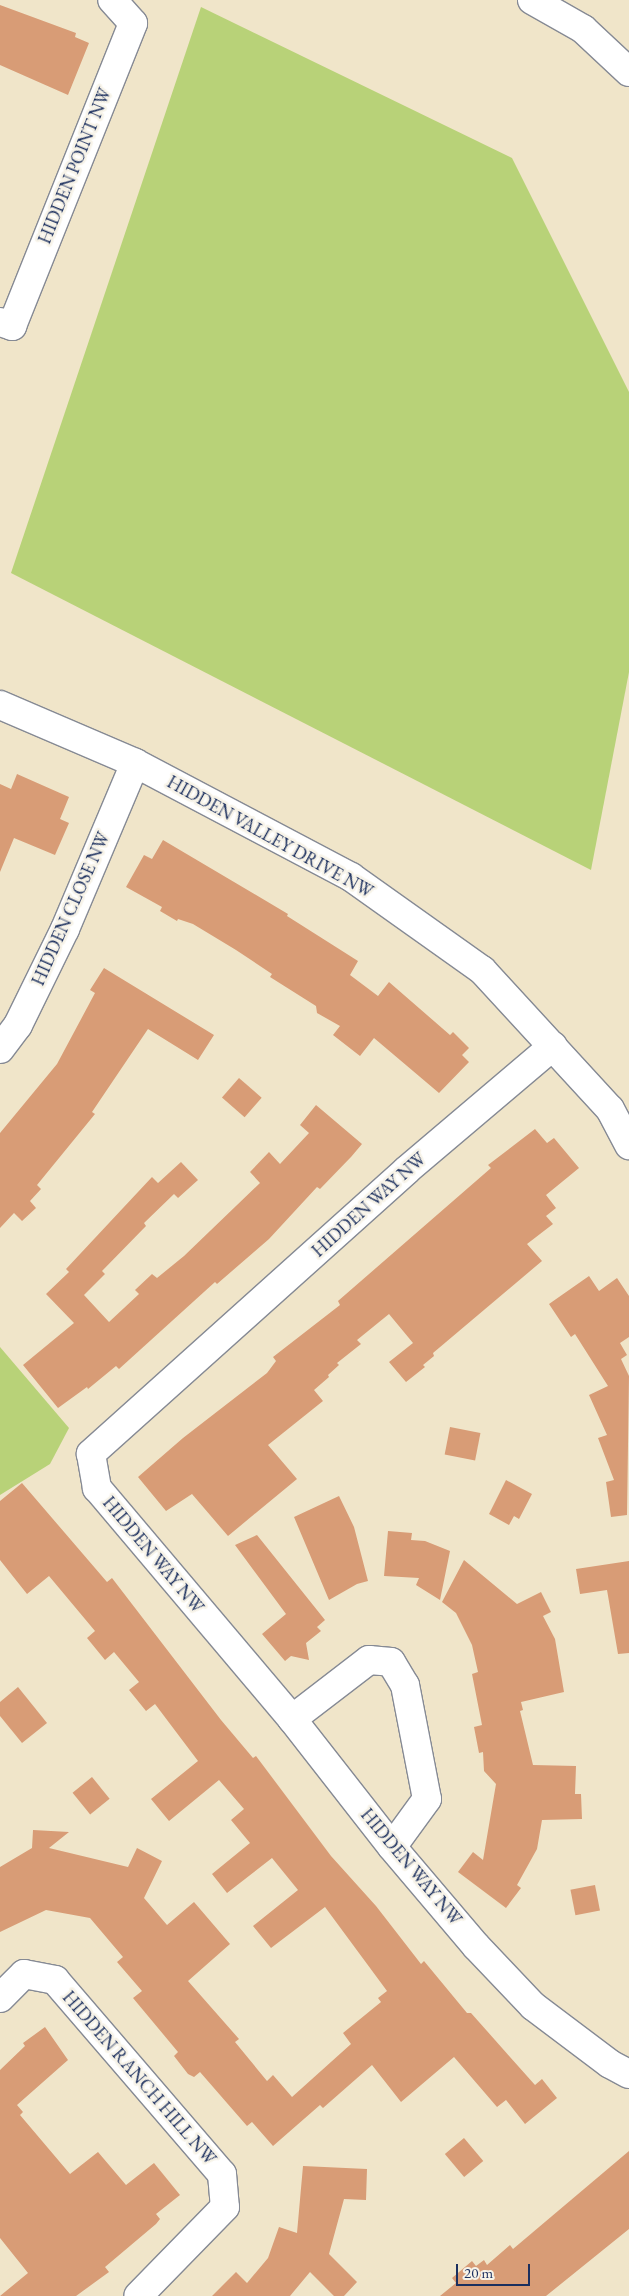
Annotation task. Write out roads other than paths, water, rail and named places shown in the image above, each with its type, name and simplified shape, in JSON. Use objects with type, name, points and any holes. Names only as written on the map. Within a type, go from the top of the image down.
[{"type":"street","name":"HIDDEN POINT NW","points":[[0,322],[12,326],[133,23],[112,0]]},
{"type":"street","points":[[532,0],[583,29],[629,72]]},
{"type":"street","name":"HIDDEN VALLEY DRIVE NW","points":[[0,705],[135,763],[351,877],[482,970],[610,1109],[629,1145]]},
{"type":"street","name":"HIDDEN CLOSE NW","points":[[0,1050],[18,1025],[65,929],[135,763]]},
{"type":"street","name":"HIDDEN WAY NW","points":[[552,1046],[407,1170],[91,1454],[97,1488],[292,1719],[392,1847],[476,1946],[533,2006],[610,2064],[629,2074]]},
{"type":"street","points":[[292,1719],[369,1660],[391,1662],[405,1685],[427,1799],[392,1847]]},
{"type":"street","name":"HIDDEN RANCH HILL NW","points":[[0,1998],[24,1974],[55,1980],[222,2174],[225,2207],[138,2296]]}]
